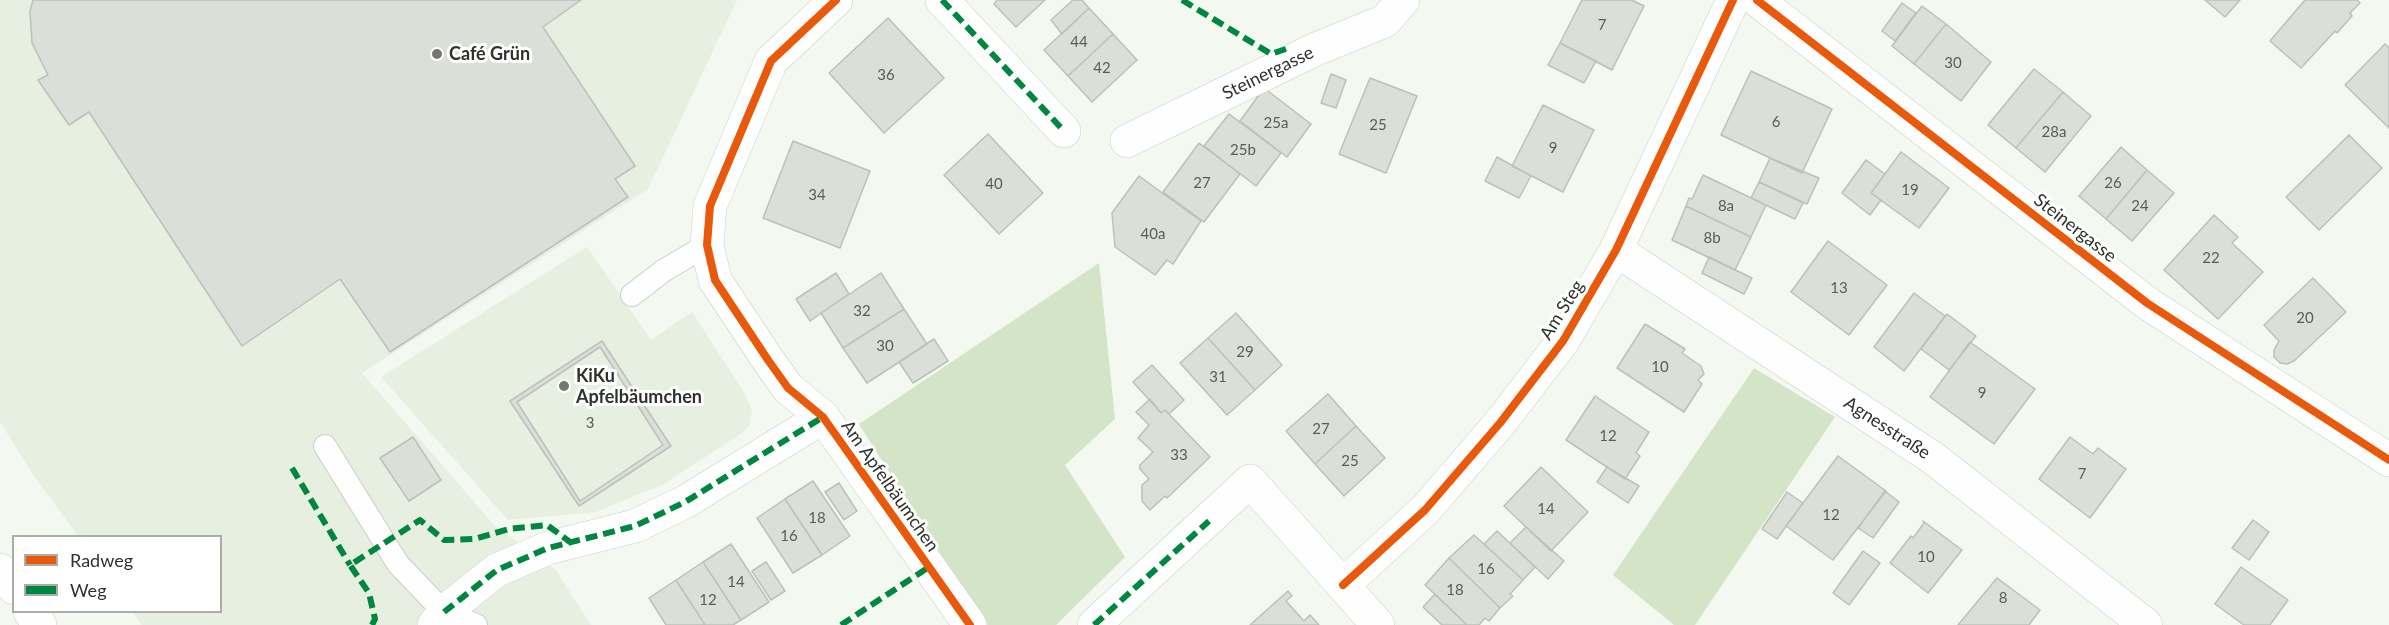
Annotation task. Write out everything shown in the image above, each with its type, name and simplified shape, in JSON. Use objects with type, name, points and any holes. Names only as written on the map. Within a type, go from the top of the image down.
[{"type":"street","name":"Am Apfelbäumchen","points":[[836,0],[771,61],[710,206],[707,245],[715,280],[768,360],[788,388],[823,417],[970,625]]},
{"type":"street","points":[[942,0],[1064,131]]},
{"type":"street","name":"Steinergasse","points":[[1127,141],[1316,50],[1385,21],[1403,0]]},
{"type":"street","name":"Am Steg","points":[[1343,585],[1425,510],[1500,423],[1563,341],[1616,250],[1734,0]]},
{"type":"street","name":"Steinergasse","points":[[1757,0],[2147,303],[2389,460]]},
{"type":"street","name":"Agnesstraße","points":[[1616,250],[1933,458],[2146,625]]},
{"type":"street","name":"Am Apfelbäumchen","points":[[439,619],[497,570],[548,548],[635,526],[685,502],[823,417]]},
{"type":"street","points":[[1094,625],[1250,481],[1378,625]]},
{"type":"street","points":[[0,570],[12,585]]},
{"type":"street","points":[[31,613],[40,625]]},
{"type":"lane","points":[[632,295],[663,271],[707,245]]},
{"type":"lane","points":[[325,446],[398,564],[439,619],[476,625]]},
{"type":"shaded area","points":[[0,0],[737,0],[648,189],[362,373],[495,526],[555,569],[591,625],[142,625],[134,613],[222,613],[222,535],[77,535],[34,476],[0,422]]},
{"type":"shaded area","name":"KiKu Apfelbäumchen","points":[[587,247],[651,340],[692,312],[745,394],[752,410],[750,424],[742,433],[664,484],[596,512],[508,520],[381,377]]},
{"type":"green space","points":[[1099,263],[1115,419],[1065,465],[1125,557],[1056,625],[988,625],[983,621],[859,424]]},
{"type":"green space","points":[[1754,368],[1835,417],[1695,625],[1674,625],[1613,575]]},
{"type":"building","points":[[33,0],[581,0],[543,27],[635,166],[615,179],[628,197],[390,352],[340,279],[242,346],[89,112],[69,125],[38,80],[48,75],[32,43],[30,11]]},
{"type":"building","points":[[997,0],[1045,0],[1016,27],[994,4]]},
{"type":"building","points":[[1073,0],[1082,0],[1089,8],[1062,34],[1051,20]]},
{"type":"building","points":[[1582,0],[1632,0],[1644,6],[1612,70],[1560,43]]},
{"type":"building","points":[[2205,0],[2240,0],[2225,17]]},
{"type":"building","points":[[2305,0],[2357,0],[2360,3],[2350,13],[2352,16],[2337,33],[2335,31],[2301,68],[2270,41]]},
{"type":"building","points":[[1902,3],[1916,13],[1895,41],[1882,31]]},
{"type":"building","points":[[1922,6],[1946,24],[1914,64],[1892,46]]},
{"type":"building","points":[[1089,8],[1113,34],[1068,76],[1044,50]]},
{"type":"building","points":[[888,18],[944,78],[884,133],[829,73]]},
{"type":"building","points":[[1946,24],[1991,62],[1961,101],[1914,64]]},
{"type":"building","points":[[1113,34],[1137,60],[1092,102],[1068,76]]},
{"type":"building","points":[[1560,43],[1596,61],[1584,83],[1548,65]]},
{"type":"building","points":[[2385,44],[2389,48],[2389,128],[2345,85]]},
{"type":"building","points":[[2034,69],[2063,92],[2016,148],[1988,125]]},
{"type":"building","points":[[1751,71],[1832,109],[1802,173],[1721,135]]},
{"type":"building","points":[[1331,74],[1346,80],[1336,108],[1321,103]]},
{"type":"building","points":[[1370,78],[1417,96],[1386,173],[1339,154]]},
{"type":"building","points":[[1264,88],[1311,124],[1287,157],[1240,121]]},
{"type":"building","points":[[2063,92],[2091,116],[2045,172],[2016,148]]},
{"type":"building","points":[[1543,105],[1594,130],[1563,192],[1512,166]]},
{"type":"building","points":[[1229,114],[1281,153],[1256,186],[1204,146]]},
{"type":"building","points":[[988,134],[1043,193],[999,234],[944,175]]},
{"type":"building","points":[[2349,135],[2382,168],[2319,230],[2286,197]]},
{"type":"building","points":[[793,141],[870,171],[840,248],[763,218]]},
{"type":"building","points":[[1199,143],[1240,174],[1204,222],[1163,192]]},
{"type":"building","points":[[2121,147],[2147,170],[2106,219],[2079,196]]},
{"type":"building","points":[[1901,152],[1949,188],[1919,228],[1871,193]]},
{"type":"building","points":[[1497,157],[1531,176],[1519,198],[1485,181]]},
{"type":"building","points":[[1770,158],[1819,178],[1807,204],[1759,182]]},
{"type":"building","points":[[1866,160],[1885,174],[1871,193],[1881,200],[1870,215],[1842,193]]},
{"type":"building","points":[[2147,170],[2174,193],[2132,241],[2106,219]]},
{"type":"building","points":[[1703,175],[1766,205],[1751,237],[1686,206],[1689,198],[1692,199]]},
{"type":"building","points":[[1139,176],[1201,221],[1173,264],[1167,260],[1155,275],[1115,247],[1112,213]]},
{"type":"building","points":[[1759,182],[1803,203],[1795,219],[1751,198]]},
{"type":"building","points":[[1686,206],[1751,237],[1735,270],[1672,240]]},
{"type":"building","points":[[2214,215],[2238,237],[2232,243],[2263,272],[2218,319],[2164,270]]},
{"type":"building","points":[[1828,241],[1887,285],[1849,335],[1791,292]]},
{"type":"building","points":[[1709,257],[1752,278],[1744,294],[1702,273]]},
{"type":"building","points":[[836,273],[849,294],[810,321],[796,299]]},
{"type":"building","points":[[881,273],[904,309],[843,348],[821,313]]},
{"type":"building","points":[[2313,278],[2346,312],[2294,361],[2287,364],[2280,363],[2274,357],[2274,350],[2279,341],[2264,325]]},
{"type":"building","points":[[1914,293],[1945,316],[1904,371],[1874,347]]},
{"type":"building","points":[[904,309],[927,344],[867,383],[843,348]]},
{"type":"building","points":[[1236,313],[1282,365],[1255,390],[1208,338]]},
{"type":"building","points":[[1947,314],[1976,336],[1949,370],[1921,349]]},
{"type":"building","points":[[1645,324],[1685,349],[1682,353],[1701,366],[1704,374],[1698,380],[1702,384],[1684,412],[1617,368]]},
{"type":"building","points":[[1208,338],[1255,390],[1227,415],[1180,363]]},
{"type":"building","points":[[934,339],[948,361],[913,383],[899,362]]},
{"type":"building","points":[[602,341],[671,446],[579,506],[510,401]]},
{"type":"building","points":[[1970,342],[2035,389],[1994,444],[1930,397]]},
{"type":"building","points":[[600,347],[663,445],[580,501],[517,402]]},
{"type":"building","points":[[1152,365],[1184,400],[1169,414],[1165,410],[1161,413],[1133,382]]},
{"type":"building","points":[[1328,394],[1356,426],[1315,464],[1286,431]]},
{"type":"building","points":[[1595,396],[1649,432],[1636,453],[1640,456],[1625,479],[1566,440]]},
{"type":"building","points":[[1150,399],[1161,413],[1165,410],[1210,457],[1167,498],[1165,496],[1150,510],[1142,501],[1142,485],[1149,479],[1140,469],[1140,465],[1153,452],[1138,438],[1149,425],[1136,412]]},
{"type":"building","points":[[1356,426],[1385,458],[1344,496],[1315,464]]},
{"type":"building","points":[[413,437],[441,480],[409,501],[380,458]]},
{"type":"building","points":[[2070,437],[2093,454],[2098,448],[2126,469],[2090,518],[2039,479]]},
{"type":"building","points":[[1838,456],[1886,491],[1833,560],[1786,526]]},
{"type":"building","points":[[1541,467],[1588,512],[1551,551],[1504,506]]},
{"type":"building","points":[[1607,467],[1639,486],[1628,503],[1597,482]]},
{"type":"building","points":[[813,481],[850,536],[822,555],[785,499]]},
{"type":"building","points":[[839,483],[857,511],[844,520],[825,492]]},
{"type":"building","points":[[1885,491],[1899,502],[1873,538],[1858,528]]},
{"type":"building","points":[[1787,492],[1803,503],[1777,539],[1762,529]]},
{"type":"building","points":[[785,499],[822,555],[793,573],[757,518]]},
{"type":"building","points":[[2253,520],[2269,532],[2249,560],[2232,548]]},
{"type":"building","points":[[1923,521],[1962,550],[1928,593],[1890,563],[1911,536],[1913,538],[1924,523]]},
{"type":"building","points":[[1526,527],[1564,561],[1548,579],[1510,543]]},
{"type":"building","points":[[1497,531],[1535,567],[1523,580],[1484,544]]},
{"type":"building","points":[[1474,535],[1523,580],[1510,594],[1513,596],[1500,608],[1449,558]]},
{"type":"building","points":[[731,544],[769,602],[741,620],[703,562]]},
{"type":"building","points":[[1863,551],[1880,563],[1849,605],[1833,593]]},
{"type":"building","points":[[1449,558],[1500,608],[1489,621],[1485,618],[1479,625],[1467,625],[1425,585]]},
{"type":"building","points":[[703,562],[741,620],[733,625],[705,625],[676,580]]},
{"type":"building","points":[[766,562],[785,591],[771,600],[752,571]]},
{"type":"building","points":[[2241,567],[2288,600],[2270,625],[2244,625],[2215,604]]},
{"type":"building","points":[[1997,578],[2040,610],[2029,625],[1958,625]]},
{"type":"building","points":[[676,580],[705,625],[666,625],[649,598]]},
{"type":"building","points":[[1288,591],[1292,596],[1286,601],[1304,621],[1310,615],[1319,625],[1250,625]]},
{"type":"building","points":[[1435,594],[1467,625],[1442,625],[1423,607]]},
{"type":"marked path","points":[[942,0],[1064,131]]},
{"type":"marked path","points":[[1182,0],[1271,54],[1286,49]]},
{"type":"marked path","points":[[444,612],[497,570],[548,548],[635,526],[685,502],[823,417]]},
{"type":"marked path","points":[[292,468],[350,565]]},
{"type":"marked path","points":[[372,625],[375,619],[369,593],[350,565],[420,520],[444,540],[474,539],[509,529],[547,525],[570,542]]},
{"type":"marked path","points":[[1094,625],[1209,521]]},
{"type":"marked path","points":[[841,625],[929,567]]},
{"type":"cycle path","points":[[836,0],[771,61],[710,206],[707,245],[715,280],[768,360],[788,388],[823,417],[970,625]]},
{"type":"cycle path","points":[[1343,585],[1425,510],[1500,423],[1563,341],[1616,250],[1733,0]]},
{"type":"cycle path","points":[[1757,0],[2147,303],[2389,460]]},
{"type":"place","name":"Café Grün","points":[[437,54]]},
{"type":"place","name":"KiKu Apfelbäumchen","points":[[564,386]]}]
